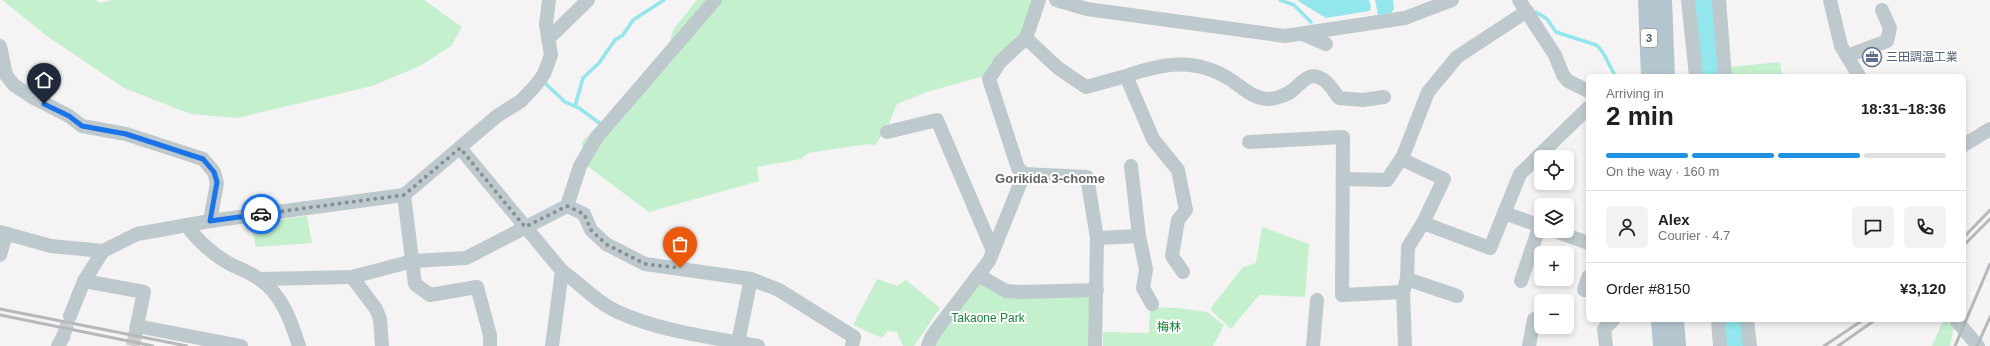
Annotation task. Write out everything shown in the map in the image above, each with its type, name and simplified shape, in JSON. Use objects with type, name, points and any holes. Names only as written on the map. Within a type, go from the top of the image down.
[{"type":"main road","name":"3","points":[[1647,0],[1650,74]]},
{"type":"main road","name":"3","points":[[1663,0],[1666,74]]},
{"type":"main road","points":[[1660,322],[1662,346]]},
{"type":"main road","points":[[1675,322],[1677,346]]},
{"type":"street","points":[[70,316],[84,281],[103,251],[137,234],[210,221],[404,195],[497,116],[521,101],[536,85],[544,74],[551,55],[546,24],[549,0]]},
{"type":"street","points":[[548,39],[588,0]]},
{"type":"street","points":[[260,279],[352,277],[413,261],[466,258],[567,206],[580,166],[598,138],[715,0]]},
{"type":"street","points":[[1039,0],[1026,38],[1000,62],[989,79],[1018,168],[1024,174],[1087,178],[1097,238],[1095,346]]},
{"type":"street","points":[[1056,0],[1087,9],[1172,22],[1285,36],[1405,18],[1452,0]]},
{"type":"street","points":[[1688,0],[1696,74]]},
{"type":"street","points":[[1719,0],[1725,74]]},
{"type":"street","points":[[1830,0],[1841,46],[1858,74]]},
{"type":"street","points":[[1344,179],[1387,180],[1401,159],[1428,92],[1457,57],[1523,6],[1555,55],[1563,75],[1568,81],[1586,90]]},
{"type":"street","points":[[1847,56],[1887,41],[1890,28],[1882,10]]},
{"type":"street","points":[[1303,34],[1326,44]]},
{"type":"street","points":[[1026,38],[1058,68],[1086,86],[1126,76],[1156,66],[1186,64],[1204,66],[1217,71],[1255,96],[1269,99],[1284,96],[1293,90],[1299,82],[1306,78],[1316,77],[1324,80],[1340,98],[1363,100],[1384,97]]},
{"type":"street","points":[[0,46],[6,74],[14,86],[32,98],[69,116],[82,126],[126,134],[203,159],[214,172],[217,182],[210,221]]},
{"type":"street","points":[[1126,76],[1153,139],[1178,170],[1186,210],[1178,220],[1172,256],[1183,272]]},
{"type":"street","points":[[1423,223],[1490,248],[1520,174],[1586,110]]},
{"type":"street","points":[[887,132],[937,120],[993,251]]},
{"type":"street","points":[[1966,144],[1990,129]]},
{"type":"street","points":[[1249,142],[1343,137],[1344,179],[1342,295],[1403,292]]},
{"type":"street","points":[[460,148],[562,271],[578,282],[596,299],[618,312],[663,327],[692,340],[738,342],[758,346]]},
{"type":"street","points":[[1401,159],[1444,179],[1423,223],[1408,247],[1407,279],[1403,292],[1404,346]]},
{"type":"street","points":[[1131,166],[1139,236],[1146,268],[1143,288],[1152,304]]},
{"type":"street","points":[[928,346],[931,338],[989,261],[1024,174]]},
{"type":"street","points":[[404,195],[415,284],[430,295],[477,287],[490,335],[490,346]]},
{"type":"street","points":[[567,206],[584,214],[591,230],[606,244],[645,264],[751,279],[779,290],[854,337],[852,346]]},
{"type":"street","points":[[1504,213],[1534,224]]},
{"type":"street","points":[[186,225],[198,241],[214,254],[260,279],[277,296],[288,314],[299,346]]},
{"type":"street","points":[[0,255],[3,233],[51,246],[103,251]]},
{"type":"street","points":[[1097,238],[1139,236]]},
{"type":"street","points":[[1521,281],[1536,238]]},
{"type":"street","points":[[1574,238],[1586,242]]},
{"type":"street","points":[[552,346],[562,271]]},
{"type":"street","points":[[978,275],[1006,291],[1097,290]]},
{"type":"street","points":[[352,277],[376,309],[380,319],[382,346]]},
{"type":"street","points":[[738,342],[751,279]]},
{"type":"street","points":[[1407,279],[1457,296]]},
{"type":"street","points":[[84,281],[144,292],[136,328],[242,346]]},
{"type":"street","points":[[1312,346],[1317,300]]},
{"type":"street","points":[[1529,346],[1534,319]]},
{"type":"street","points":[[1606,346],[1604,330],[1611,322]]},
{"type":"street","points":[[1718,322],[1720,346]]},
{"type":"street","points":[[1747,322],[1750,346]]},
{"type":"street","points":[[1958,322],[1978,346]]},
{"type":"green space","points":[[2,0],[95,0],[100,3],[112,0],[424,0],[462,27],[451,46],[420,66],[372,86],[237,118],[191,114],[124,88],[47,36]]},
{"type":"green space","points":[[697,0],[1033,0],[1020,35],[991,62],[984,76],[927,92],[897,104],[887,128],[875,145],[868,144],[808,153],[801,159],[757,167],[759,181],[649,212],[582,162],[582,142],[667,52],[673,30]]},
{"type":"green space","points":[[1780,62],[1782,74],[1730,74],[1730,67]]},
{"type":"green space","points":[[307,216],[312,243],[256,247],[251,223]]},
{"type":"green space","points":[[1262,227],[1309,244],[1305,297],[1259,295],[1231,329],[1210,309],[1243,267],[1256,263]]},
{"type":"green space","points":[[877,279],[897,286],[906,280],[940,308],[914,346],[903,346],[897,332],[887,331],[882,338],[853,325]]},
{"type":"green space","name":"Takaone Park","points":[[982,284],[1088,295],[1092,299],[1090,346],[934,346],[936,340],[977,286]]},
{"type":"green space","name":"梅林","points":[[1150,307],[1178,308],[1207,312],[1224,325],[1213,346],[1103,346],[1103,332],[1149,333]]},
{"type":"green space","points":[[1943,322],[1948,322],[1954,327],[1950,346],[1932,346]]},
{"type":"water","points":[[1369,0],[1371,8],[1369,11],[1326,18],[1298,1]]},
{"type":"water","points":[[1375,0],[1393,0],[1394,9],[1391,13],[1378,15]]},
{"type":"waterway","points":[[575,106],[583,78],[599,63],[615,40],[623,35],[633,20],[664,0]]},
{"type":"waterway","points":[[1280,0],[1294,5],[1311,22]]},
{"type":"waterway","points":[[1704,0],[1710,74]]},
{"type":"waterway","points":[[1536,12],[1547,19],[1556,32],[1596,45],[1605,55],[1615,74]]},
{"type":"waterway","points":[[546,84],[565,102],[579,108],[602,125]]},
{"type":"waterway","points":[[1734,322],[1736,346]]},
{"type":"tunnel","points":[[63,337],[70,316]]},
{"type":"tunnel","points":[[133,346],[136,330]]},
{"type":"railway","points":[[1966,235],[1990,210]]},
{"type":"railway","points":[[1966,243],[1990,219]]},
{"type":"railway","points":[[1966,320],[1990,264]]},
{"type":"railway","points":[[0,309],[187,346]]},
{"type":"railway","points":[[0,315],[153,346]]},
{"type":"railway","points":[[1977,346],[1990,317]]},
{"type":"railway","points":[[1824,346],[1860,322]]},
{"type":"railway","points":[[1838,346],[1872,322]]},
{"type":"railway","points":[[1955,346],[1965,322]]},
{"type":"way so far","points":[[261,214],[404,195],[460,148],[525,227],[567,206],[584,214],[591,230],[606,244],[645,264],[680,268]]},
{"type":"place","name":"三田調温工業","points":[[1872,57]]},
{"type":"district","name":"Gorikida 3-chome","points":[[1050,178]]},
{"type":"route","points":[[44,104],[69,116],[82,126],[126,134],[203,159],[210,165],[217,182],[210,221],[261,214]]}]
